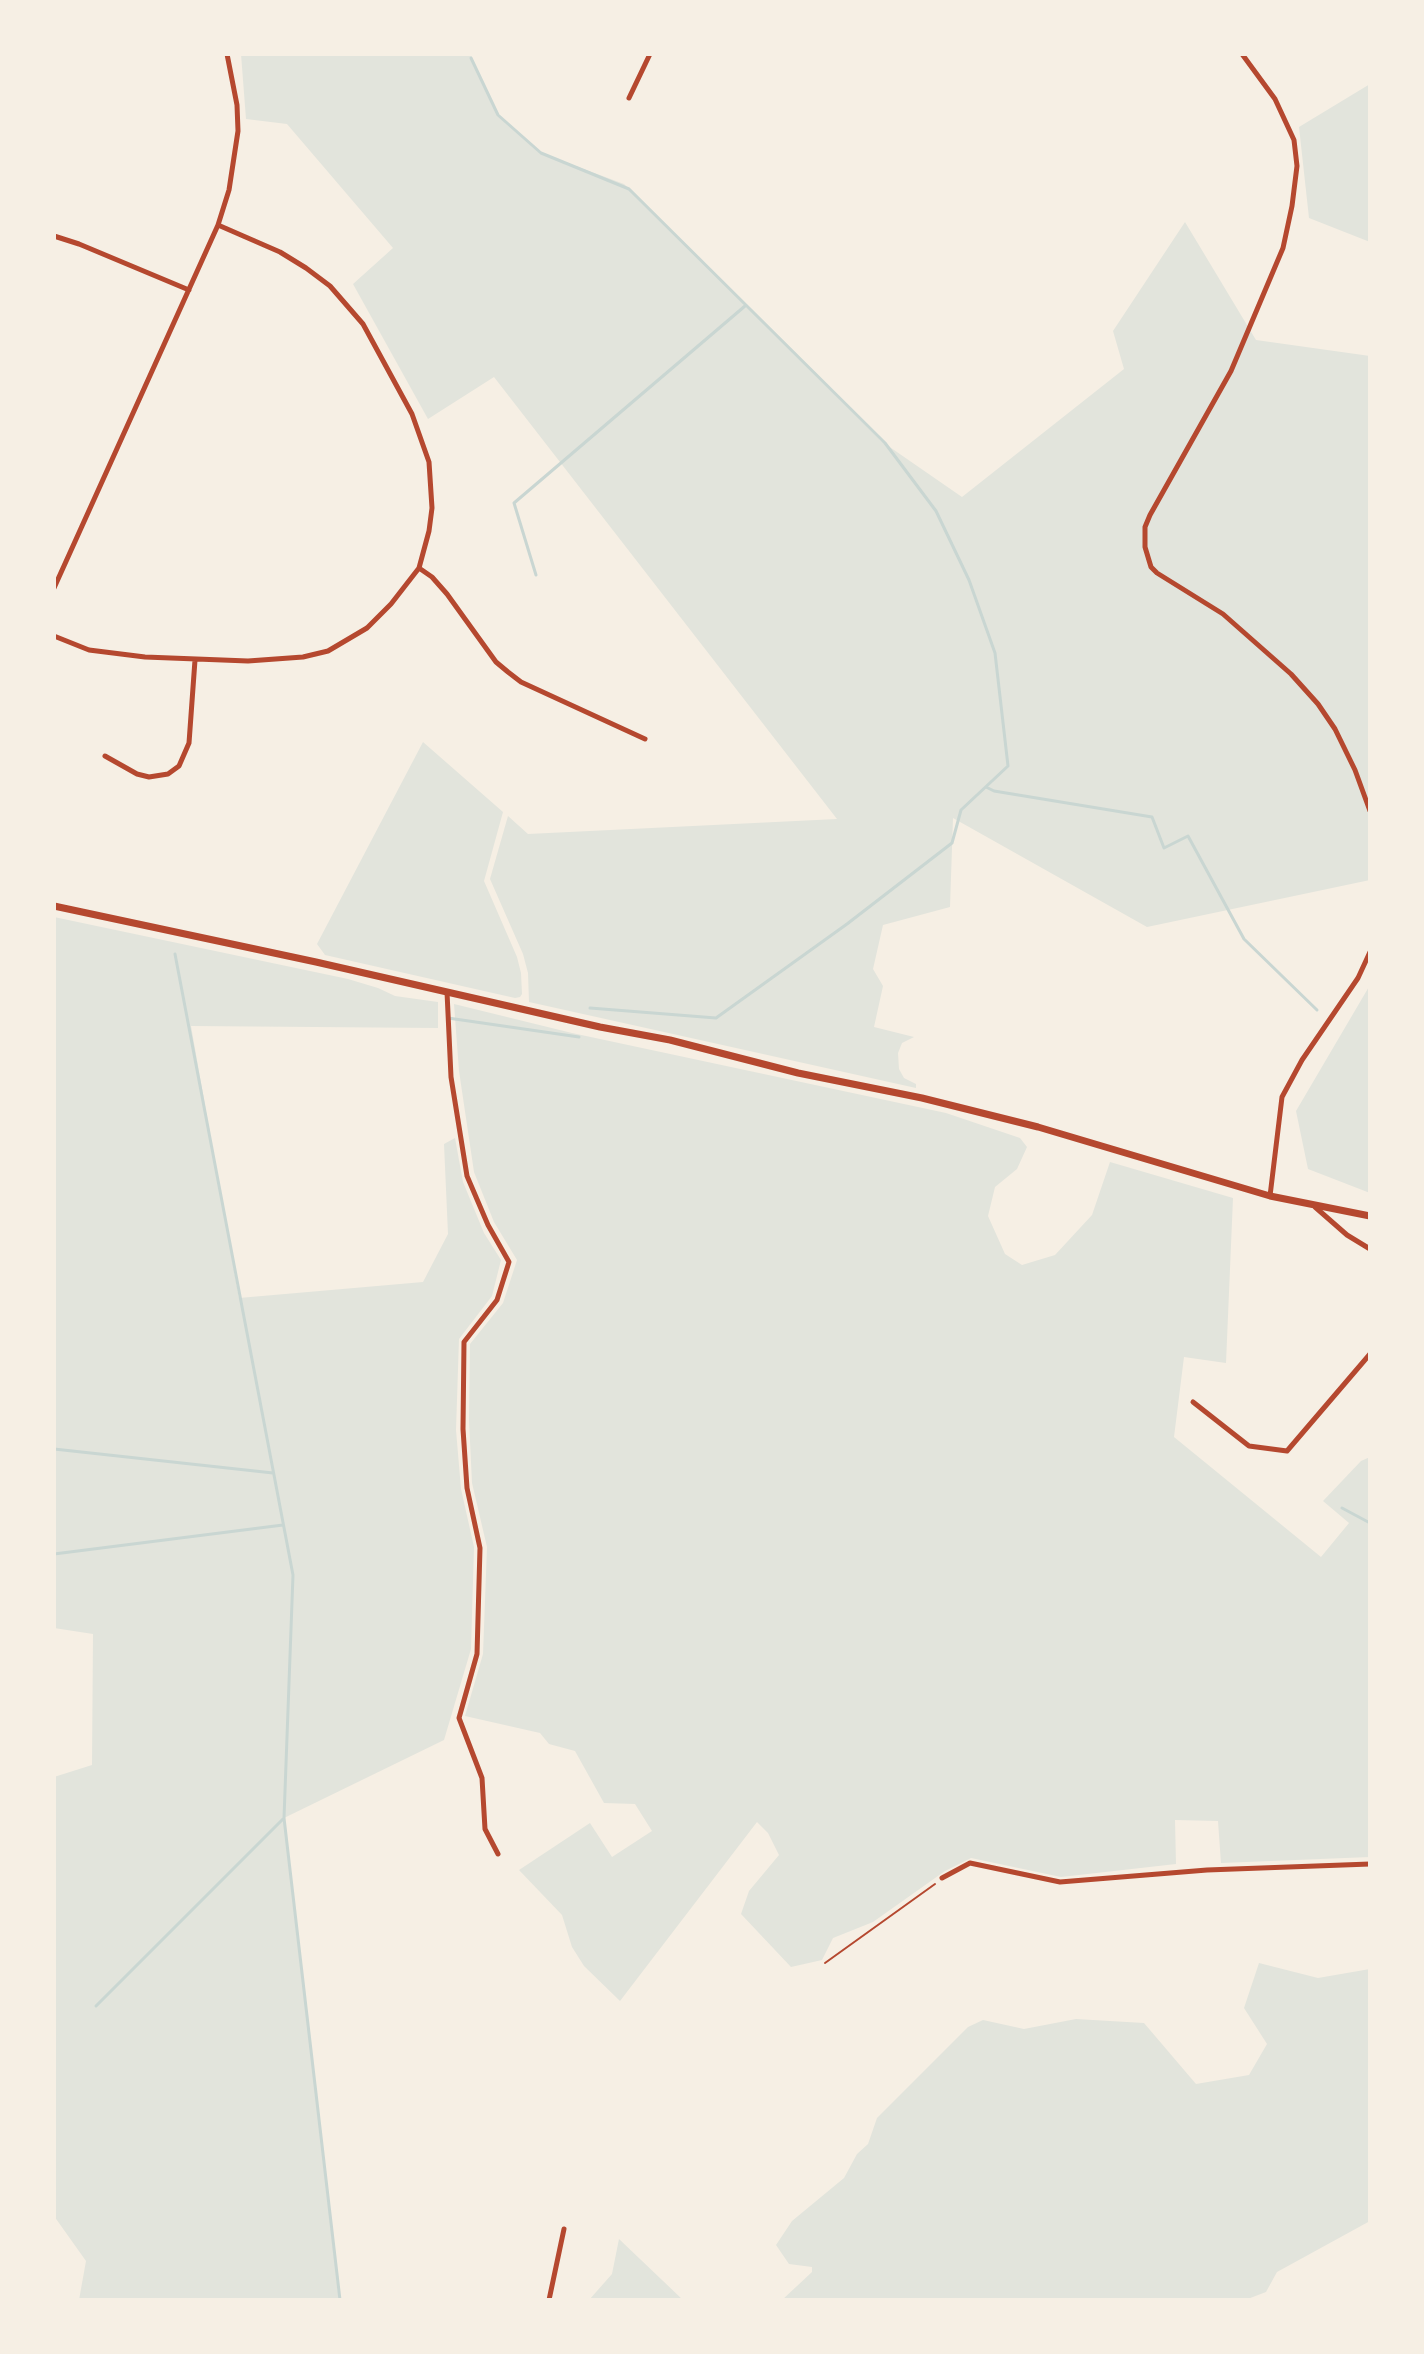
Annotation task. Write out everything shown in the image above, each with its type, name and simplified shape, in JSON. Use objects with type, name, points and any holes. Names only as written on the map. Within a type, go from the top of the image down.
[{"type":"main road","points":[[54,906],[670,1040],[798,1073],[937,1101],[1038,1127],[1270,1196],[1370,1216]]},
{"type":"street","points":[[54,588],[218,225],[229,190],[238,131],[237,105],[227,54]]},
{"type":"street","points":[[629,98],[650,54]]},
{"type":"street","points":[[1242,54],[1275,99],[1294,140],[1297,166],[1292,206],[1283,248],[1231,371],[1150,515],[1145,527],[1145,547],[1151,567],[1157,573],[1223,614],[1291,674],[1318,704],[1342,743],[1370,811]]},
{"type":"street","points":[[54,636],[89,650],[195,660],[282,660],[328,651],[367,628],[391,604],[419,568],[432,508],[429,462],[412,414],[363,324],[330,286],[306,268],[280,252],[218,225]]},
{"type":"street","points":[[54,236],[189,290]]},
{"type":"street","points":[[419,568],[447,594],[496,662],[521,682],[645,739]]},
{"type":"street","points":[[105,756],[137,774],[149,777],[168,774],[179,766],[189,743],[195,660]]},
{"type":"street","points":[[1270,1196],[1282,1097],[1302,1060],[1358,978],[1370,952]]},
{"type":"street","points":[[447,992],[451,1077],[467,1176],[488,1225],[509,1262],[497,1300],[464,1342],[463,1429],[467,1488],[480,1548],[477,1654],[459,1718],[482,1778],[485,1829],[498,1854]]},
{"type":"street","points":[[1315,1207],[1347,1235],[1370,1249]]},
{"type":"street","points":[[1193,1402],[1249,1446],[1287,1451],[1370,1354]]},
{"type":"street","points":[[942,1878],[970,1863],[1060,1882],[1207,1870],[1370,1864]]},
{"type":"street","points":[[549,2300],[564,2229]]},
{"type":"path","points":[[825,1963],[942,1878]]},
{"type":"shaded area","points":[[241,54],[472,54],[471,59],[499,115],[541,153],[624,184],[881,441],[962,497],[1124,369],[1113,331],[1185,222],[1256,340],[1370,356],[1370,880],[1147,927],[953,818],[950,907],[883,925],[873,969],[883,986],[874,1027],[914,1037],[902,1043],[898,1053],[899,1069],[904,1078],[916,1084],[916,1088],[529,1002],[528,973],[523,954],[490,879],[508,816],[528,834],[837,819],[494,377],[428,419],[353,284],[393,248],[287,124],[246,119]]},
{"type":"shaded area","points":[[1370,84],[1370,242],[1309,218],[1299,127]]},
{"type":"shaded area","points":[[423,742],[503,812],[484,881],[517,957],[521,973],[520,997],[325,955],[317,944]]},
{"type":"shaded area","points":[[54,917],[348,979],[395,996],[438,1002],[438,1028],[191,1026],[239,1298],[423,1282],[448,1234],[444,1144],[455,1138],[463,1182],[484,1233],[501,1260],[492,1296],[459,1339],[456,1430],[461,1489],[474,1547],[471,1649],[444,1740],[284,1818],[339,2300],[79,2300],[86,2261],[54,2216],[54,1777],[92,1765],[93,1634],[54,1628]]},
{"type":"shaded area","points":[[1370,985],[1370,1193],[1308,1169],[1296,1111]]},
{"type":"shaded area","points":[[454,1004],[572,1033],[946,1113],[1020,1138],[1027,1147],[1017,1169],[995,1187],[988,1216],[1005,1254],[1022,1265],[1055,1255],[1092,1215],[1110,1162],[1233,1198],[1226,1363],[1184,1357],[1174,1437],[1321,1557],[1349,1523],[1323,1501],[1361,1461],[1370,1457],[1370,1857],[1221,1863],[1218,1821],[1175,1820],[1176,1864],[1061,1877],[971,1858],[945,1871],[873,1922],[833,1938],[822,1960],[791,1967],[741,1914],[749,1891],[779,1855],[768,1833],[757,1822],[620,2001],[584,1966],[572,1947],[562,1915],[519,1870],[590,1823],[612,1857],[652,1831],[635,1804],[604,1803],[575,1751],[549,1744],[540,1733],[465,1716],[483,1654],[487,1547],[472,1483],[470,1344],[503,1303],[517,1260],[494,1222],[474,1172],[459,1071]]},
{"type":"shaded area","points":[[1259,1963],[1318,1978],[1370,1969],[1370,2221],[1277,2272],[1266,2292],[1245,2300],[782,2300],[812,2272],[812,2267],[789,2264],[776,2245],[792,2221],[844,2178],[857,2154],[868,2144],[877,2118],[968,2027],[983,2020],[1024,2029],[1076,2019],[1144,2023],[1196,2084],[1249,2075],[1267,2044],[1244,2008]]},
{"type":"shaded area","points":[[619,2239],[683,2300],[589,2300],[612,2274]]},
{"type":"waterway","points":[[471,58],[498,115],[541,153],[629,189],[885,443],[936,511],[969,580],[995,653],[1008,766],[961,810],[952,843],[847,924],[716,1018],[590,1008]]},
{"type":"waterway","points":[[536,575],[514,503],[745,306]]},
{"type":"waterway","points":[[986,787],[994,791],[1152,817],[1164,848],[1188,836],[1244,939],[1317,1010]]},
{"type":"waterway","points":[[175,954],[293,1575],[284,1818],[340,2300]]},
{"type":"waterway","points":[[448,1018],[579,1037]]},
{"type":"waterway","points":[[54,1449],[273,1473]]},
{"type":"waterway","points":[[1342,1508],[1370,1523]]},
{"type":"waterway","points":[[54,1554],[283,1525]]},
{"type":"waterway","points":[[96,2006],[283,1819]]}]
